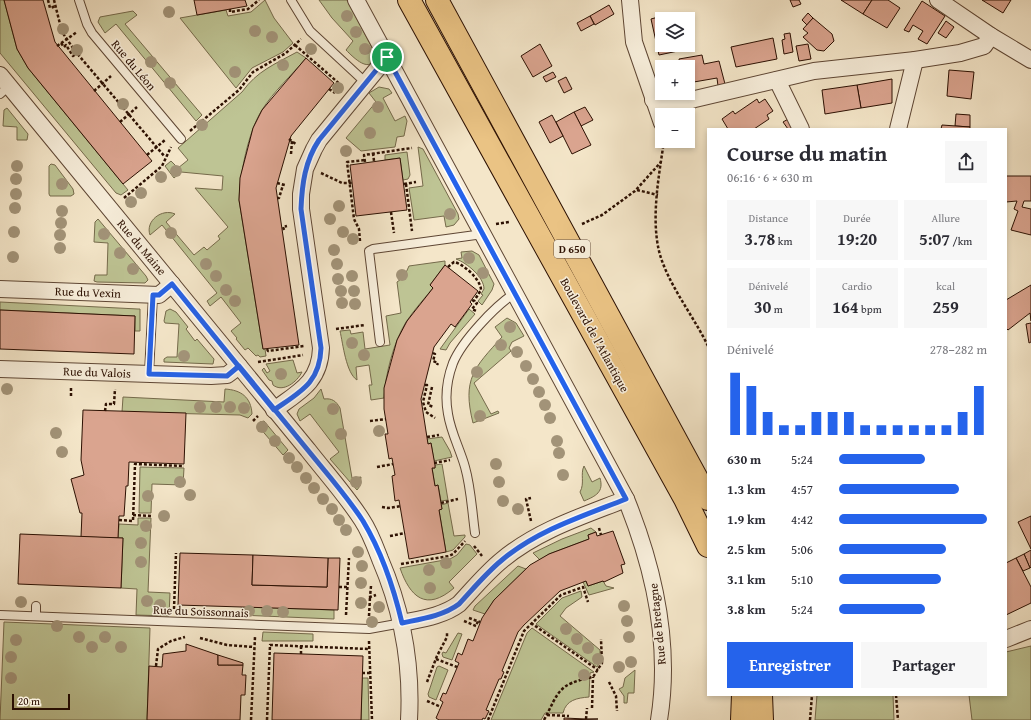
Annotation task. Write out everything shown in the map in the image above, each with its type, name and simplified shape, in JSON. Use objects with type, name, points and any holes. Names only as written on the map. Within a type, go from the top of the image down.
[{"type":"main road","name":"Boulevard de l'Atlantique","points":[[409,0],[685,499],[707,544]]},
{"type":"main road","name":"Boulevard de l'Atlantique","points":[[437,0],[707,497]]},
{"type":"main road","points":[[742,720],[743,696]]},
{"type":"main road","points":[[761,696],[762,720]]},
{"type":"street","name":"Rue de Bretagne","points":[[356,0],[626,499],[646,552],[656,598],[662,661],[659,720]]},
{"type":"street","points":[[630,0],[634,42],[656,108]]},
{"type":"street","points":[[938,0],[991,36],[1031,60]]},
{"type":"street","points":[[653,100],[674,106],[695,99],[814,70],[915,60],[960,53],[984,46],[991,36]]},
{"type":"street","points":[[274,410],[307,385],[314,377],[320,364],[321,348],[301,209],[303,182],[307,166],[319,140],[387,57]]},
{"type":"street","points":[[898,128],[915,60]]},
{"type":"street","points":[[777,80],[801,128]]},
{"type":"street","name":"Rue du Maine","points":[[3,85],[172,284],[246,366],[274,410],[347,498],[363,522],[386,571],[402,623],[408,674],[409,720]]},
{"type":"street","points":[[153,295],[159,295],[172,284]]},
{"type":"street","name":"Rue du Vexin","points":[[0,289],[153,295]]},
{"type":"street","name":"Rue du Valois","points":[[0,368],[227,376],[246,366]]},
{"type":"street","points":[[402,623],[452,610],[502,560],[525,543],[542,533],[626,499]]},
{"type":"street","points":[[1007,639],[1031,629]]},
{"type":"lane","name":"Rue du Léon","points":[[79,0],[87,24],[92,33],[181,139]]},
{"type":"lane","points":[[291,0],[310,31],[365,82]]},
{"type":"lane","points":[[380,342],[368,253],[373,249],[483,234]]},
{"type":"lane","points":[[476,533],[465,467],[448,415],[446,400],[448,385],[454,362],[459,353],[495,308],[515,293]]},
{"type":"lane","points":[[149,374],[153,295]]},
{"type":"lane","points":[[36,606],[36,616]]},
{"type":"lane","name":"Rue du Soissonnais","points":[[0,615],[374,629],[402,623]]},
{"type":"path","points":[[48,0],[50,8],[56,6]]},
{"type":"path","points":[[54,0],[62,32],[77,53],[165,157]]},
{"type":"path","points":[[230,9],[230,12],[248,9],[259,0]]},
{"type":"path","points":[[57,46],[67,39]]},
{"type":"path","points":[[61,43],[64,47],[66,45],[73,56],[77,53]]},
{"type":"path","points":[[198,125],[222,102],[239,90],[253,72],[286,53],[295,45],[344,87]]},
{"type":"path","points":[[94,91],[121,68]]},
{"type":"path","points":[[120,122],[147,99]]},
{"type":"path","points":[[147,155],[174,131]]},
{"type":"path","points":[[289,139],[294,142]]},
{"type":"path","points":[[359,229],[354,219],[351,183],[347,162],[365,161],[364,155],[412,148]]},
{"type":"path","points":[[663,148],[656,220],[660,251],[669,275],[707,344]]},
{"type":"path","points":[[373,154],[374,161]]},
{"type":"path","points":[[580,226],[602,215],[636,190],[661,162]]},
{"type":"path","points":[[119,202],[162,166]]},
{"type":"path","points":[[307,166],[342,183],[351,183]]},
{"type":"path","points":[[414,243],[405,184],[416,182]]},
{"type":"path","points":[[277,183],[283,185],[279,198],[277,198]]},
{"type":"path","points":[[636,190],[658,195]]},
{"type":"path","points":[[391,212],[396,246]]},
{"type":"path","points":[[448,267],[454,261],[460,264],[469,271],[480,285],[481,290],[473,300],[477,303],[472,309],[478,313]]},
{"type":"path","points":[[340,329],[362,325]]},
{"type":"path","points":[[267,349],[268,351],[308,346]]},
{"type":"path","points":[[246,366],[258,362],[309,354]]},
{"type":"path","points":[[424,384],[427,385],[423,402],[424,412],[438,421]]},
{"type":"path","points":[[105,411],[106,404],[114,404],[114,397]]},
{"type":"path","points":[[370,422],[386,419]]},
{"type":"path","points":[[427,437],[443,435]]},
{"type":"path","points":[[119,520],[133,520],[135,464],[184,466]]},
{"type":"path","points":[[377,466],[394,464]]},
{"type":"path","points":[[382,507],[388,508],[400,506]]},
{"type":"path","points":[[133,515],[151,516]]},
{"type":"path","points":[[389,536],[405,533]]},
{"type":"path","points":[[395,566],[449,556],[453,554],[464,541],[468,540]]},
{"type":"path","points":[[173,622],[176,553]]},
{"type":"path","points":[[347,604],[349,558]]},
{"type":"path","points":[[339,586],[348,587]]},
{"type":"path","points":[[488,720],[524,631],[561,595],[582,587],[588,602]]},
{"type":"path","points":[[463,620],[476,626],[479,622],[471,618]]},
{"type":"path","points":[[531,623],[598,670]]},
{"type":"path","points":[[251,720],[255,625]]},
{"type":"path","points":[[425,684],[447,637],[447,633]]},
{"type":"path","points":[[156,666],[158,649],[171,641],[187,637]]},
{"type":"path","points":[[196,637],[227,645],[254,647]]},
{"type":"path","points":[[592,708],[595,676],[602,663],[601,639]]},
{"type":"path","points":[[267,720],[270,645],[369,649],[372,720]]},
{"type":"path","points":[[301,646],[301,654]]},
{"type":"path","points":[[436,660],[457,667]]},
{"type":"path","points":[[362,673],[371,674]]},
{"type":"path","points":[[544,720],[558,692],[576,681],[595,676]]},
{"type":"path","points":[[608,682],[616,696],[616,710]]},
{"type":"path","points":[[810,720],[812,696]]},
{"type":"path","points":[[896,696],[898,720]]},
{"type":"path","points":[[423,699],[441,707]]},
{"type":"path","points":[[586,719],[587,708]]},
{"type":"path","points":[[547,715],[569,716]]},
{"type":"green space","points":[[0,0],[4,0],[17,49],[28,68],[128,190],[121,195],[116,193],[0,53]]},
{"type":"green space","points":[[265,0],[274,18],[293,43],[283,52],[252,68],[236,88],[180,18],[226,10],[228,16],[251,12]]},
{"type":"green space","points":[[319,0],[347,0],[376,55],[374,61],[370,64],[362,63],[346,50],[353,41],[332,18]]},
{"type":"green space","points":[[133,11],[137,15],[125,24],[202,115],[196,121],[116,24],[105,33],[98,22],[100,17]]},
{"type":"green space","points":[[297,52],[306,58],[272,97],[257,119],[249,141],[241,178],[239,200],[263,349],[265,349],[266,356],[260,357],[258,355],[256,356],[248,348],[245,350],[236,339],[237,338],[231,331],[241,323],[221,297],[210,306],[207,301],[217,293],[162,225],[150,235],[149,230],[152,221],[156,217],[160,214],[170,213],[175,214],[166,222],[194,255],[204,247],[207,250],[220,239],[218,236],[228,227],[195,188],[222,190],[223,176],[181,172],[174,178],[165,166],[171,161],[178,168],[188,160],[178,148],[242,92],[260,73]]},
{"type":"green space","points":[[379,87],[389,89],[392,93],[383,98],[395,121],[405,116],[407,121],[404,136],[397,137],[395,147],[361,151],[346,138],[376,102],[369,93]]},
{"type":"green space","points":[[7,108],[28,134],[27,140],[17,140],[17,127],[3,126],[4,110]]},
{"type":"green space","points":[[418,147],[423,149],[458,214],[459,219],[454,225],[446,227],[444,216],[414,220],[409,188],[423,186]]},
{"type":"green space","points":[[407,152],[410,175],[408,179],[403,180],[400,158],[385,160],[385,155]]},
{"type":"green space","points":[[51,164],[55,165],[73,189],[74,194],[71,196],[50,196],[49,166]]},
{"type":"green space","points":[[98,219],[146,276],[148,280],[145,283],[94,281],[95,275],[107,275],[108,243],[94,242],[95,222]]},
{"type":"green space","points":[[472,251],[479,255],[494,284],[492,290],[482,305],[478,301],[483,295],[481,294],[484,289],[481,280],[470,267],[456,259],[462,258],[461,252]]},
{"type":"green space","points":[[445,261],[445,265],[430,285],[433,288],[406,322],[402,330],[394,348],[388,369],[384,398],[371,400],[369,385],[372,385],[369,365],[356,367],[357,380],[353,376],[348,365],[340,331],[350,330],[351,334],[363,332],[365,349],[390,345],[386,316],[401,313],[397,282],[404,277],[409,266]]},
{"type":"green space","points":[[0,302],[140,309],[140,331],[135,331],[135,316],[0,310]]},
{"type":"green space","points":[[170,309],[176,312],[188,327],[186,329],[195,341],[197,339],[214,359],[213,364],[164,362],[164,359],[167,357],[177,357],[179,324],[165,323],[164,321],[166,311]]},
{"type":"green space","points":[[469,309],[475,314],[450,343],[446,350],[440,349]]},
{"type":"green space","points":[[507,318],[516,323],[524,336],[512,342],[509,348],[511,351],[474,383],[491,414],[498,411],[499,413],[473,423],[469,395],[473,375],[484,357],[502,337],[495,327]]},
{"type":"green space","points":[[293,360],[297,373],[302,372],[293,383],[285,387],[281,388],[273,385],[272,381],[269,380],[262,370],[264,368],[267,373],[270,371],[266,364]]},
{"type":"green space","points":[[225,389],[236,391],[247,399],[250,403],[252,414],[248,418],[240,415],[122,412],[123,397],[224,402]]},
{"type":"green space","points":[[321,389],[324,399],[334,400],[340,408],[352,478],[361,477],[360,486],[357,490],[330,459],[339,452],[310,414],[300,421],[297,414],[299,409],[314,398]]},
{"type":"green space","points":[[264,421],[288,450],[283,455],[259,427],[260,422]]},
{"type":"green space","points":[[442,437],[452,457],[434,461],[431,443],[428,444],[427,439]]},
{"type":"green space","points":[[442,464],[448,500],[441,501],[438,485],[435,486],[432,468],[435,468],[435,465]]},
{"type":"green space","points":[[584,466],[592,482],[600,478],[601,487],[598,493],[584,501],[580,492]]},
{"type":"green space","points":[[140,467],[184,468],[183,485],[152,484],[151,513],[139,513]]},
{"type":"green space","points":[[448,503],[454,536],[465,535],[465,537],[453,550],[446,552],[439,510],[442,509],[441,505]]},
{"type":"green space","points":[[138,518],[151,518],[148,592],[170,593],[169,616],[136,615],[137,589],[121,588],[123,538],[118,538],[119,524],[138,525]]},
{"type":"green space","points":[[591,528],[596,532],[588,535],[589,539],[549,554],[540,560],[533,553],[562,539]]},
{"type":"green space","points":[[466,544],[470,545],[477,554],[449,582],[454,588],[435,599],[427,600],[420,598],[414,593],[409,587],[400,568],[450,559],[457,555]]},
{"type":"green space","points":[[518,566],[526,569],[494,600],[485,614],[473,610],[475,606]]},
{"type":"green space","points":[[586,581],[588,586],[603,581],[606,586],[614,588],[589,595],[583,582]]},
{"type":"green space","points":[[581,591],[582,597],[566,608],[560,616],[600,650],[600,662],[597,667],[536,624],[562,598]]},
{"type":"green space","points":[[242,607],[334,610],[334,619],[210,614],[206,611],[242,612]]},
{"type":"green space","points":[[4,622],[150,628],[147,720],[0,720]]},
{"type":"green space","points":[[532,628],[594,672],[590,673],[589,697],[576,699],[569,702],[563,713],[545,713],[541,720],[491,720],[527,633]]},
{"type":"green space","points":[[263,632],[313,634],[313,641],[262,641]]},
{"type":"green space","points":[[458,633],[462,634],[452,660],[443,657],[443,652],[446,653]]},
{"type":"green space","points":[[1031,646],[1031,720],[972,720],[969,696],[1007,696],[1007,652]]},
{"type":"green space","points":[[439,666],[448,670],[436,700],[429,697],[428,694],[437,667]]},
{"type":"green space","points":[[635,670],[634,693],[628,693],[627,703],[624,703],[624,696],[619,689],[623,687],[625,678]]},
{"type":"green space","points":[[362,678],[368,678],[369,720],[361,720]]},
{"type":"green space","points":[[817,696],[893,696],[894,720],[815,720]]},
{"type":"building","points":[[4,0],[43,0],[55,42],[152,161],[123,184],[28,68],[17,49]]},
{"type":"building","points":[[194,0],[245,0],[247,6],[197,15]]},
{"type":"building","points":[[790,0],[799,0],[801,4],[793,7]]},
{"type":"building","points":[[841,0],[872,0],[863,14]]},
{"type":"building","points":[[872,0],[888,0],[900,8],[887,28],[863,14]]},
{"type":"building","points":[[982,0],[1011,0],[1003,13]]},
{"type":"building","points":[[922,1],[945,16],[927,44],[918,39],[923,31],[913,25],[909,32],[904,30]]},
{"type":"building","points":[[609,5],[614,14],[595,25],[590,16]]},
{"type":"building","points":[[808,13],[813,18],[807,25],[802,20]]},
{"type":"building","points":[[590,16],[594,24],[581,31],[577,23]]},
{"type":"building","points":[[655,18],[655,37],[651,19]]},
{"type":"building","points":[[813,18],[832,34],[834,41],[824,51],[817,50],[803,37],[808,33],[803,29]]},
{"type":"building","points":[[946,21],[954,27],[946,38],[938,33]]},
{"type":"building","points":[[790,33],[793,52],[784,54],[782,40],[785,39],[784,34]]},
{"type":"building","points":[[773,38],[777,59],[736,67],[731,47]]},
{"type":"building","points":[[540,44],[552,66],[533,77],[521,56]]},
{"type":"building","points":[[808,44],[811,59],[799,61],[796,46]]},
{"type":"building","points":[[658,52],[673,52],[659,55]]},
{"type":"building","points":[[702,55],[704,64],[719,61],[725,84],[718,86],[717,78],[695,82],[695,60],[679,59]]},
{"type":"building","points":[[306,58],[334,83],[291,136],[276,188],[299,345],[263,349],[239,200],[240,178],[253,128],[262,110]]},
{"type":"building","points":[[949,70],[974,72],[971,99],[947,96]]},
{"type":"building","points":[[553,72],[556,77],[546,82],[543,77]]},
{"type":"building","points":[[566,77],[572,89],[564,93],[558,81]]},
{"type":"building","points":[[892,79],[892,103],[861,108],[857,85]]},
{"type":"building","points":[[857,85],[861,108],[825,114],[822,90]]},
{"type":"building","points":[[757,99],[759,103],[765,99],[773,111],[767,115],[769,119],[756,128],[727,128],[722,119],[733,111],[735,114]]},
{"type":"building","points":[[585,107],[593,120],[581,126],[574,112]]},
{"type":"building","points":[[574,112],[591,145],[572,154],[556,122]]},
{"type":"building","points":[[956,114],[970,115],[970,127],[955,126]]},
{"type":"building","points":[[552,115],[563,136],[550,143],[539,122]]},
{"type":"building","points":[[790,118],[796,128],[787,128],[783,122]]},
{"type":"building","points":[[942,125],[970,127],[970,128],[941,128]]},
{"type":"building","points":[[400,158],[407,210],[356,216],[350,165]]},
{"type":"building","points":[[1007,176],[1031,176],[1031,201],[1024,201],[1022,207],[1031,209],[1031,235],[1011,230],[1018,211],[1014,209],[1017,201],[1007,202]]},
{"type":"building","points":[[445,265],[478,291],[470,302],[472,304],[455,327],[451,324],[434,347],[421,399],[428,444],[431,443],[435,465],[435,468],[432,468],[435,486],[438,485],[442,509],[439,510],[446,552],[409,559],[399,500],[395,501],[392,476],[395,475],[392,458],[389,459],[385,434],[388,434],[384,409],[384,388],[397,340],[407,321],[433,288],[430,285]]},
{"type":"building","points":[[1031,285],[1031,321],[1030,313],[1008,330],[1007,299]]},
{"type":"building","points":[[0,310],[135,316],[134,354],[0,349]]},
{"type":"building","points":[[1031,323],[1031,342],[1029,343],[1026,324]]},
{"type":"building","points":[[83,410],[186,413],[184,464],[129,462],[128,486],[126,486],[124,516],[119,516],[118,538],[81,537],[82,513],[80,513],[71,479],[84,475],[81,460]]},
{"type":"building","points":[[1031,516],[1031,549],[1018,522]]},
{"type":"building","points":[[613,531],[625,564],[621,565],[623,573],[604,582],[603,581],[588,586],[586,581],[560,591],[524,625],[518,632],[502,671],[504,672],[501,679],[499,679],[486,710],[489,711],[485,719],[439,720],[436,718],[443,702],[440,700],[443,693],[446,694],[459,663],[455,661],[458,653],[462,655],[468,639],[473,641],[482,618],[494,600],[530,565],[549,554],[589,539],[588,535],[596,532],[597,536]]},
{"type":"building","points":[[20,534],[123,538],[121,588],[18,584]]},
{"type":"building","points":[[1031,550],[1031,567],[1030,568],[1024,554]]},
{"type":"building","points":[[180,553],[253,555],[252,585],[327,587],[328,558],[340,558],[338,610],[178,605]]},
{"type":"building","points":[[1024,554],[1030,568],[1023,571],[1016,558]]},
{"type":"building","points":[[253,555],[328,558],[327,587],[252,585]]},
{"type":"building","points":[[1016,558],[1031,587],[1031,603],[1007,615],[1007,562]]},
{"type":"building","points":[[186,644],[218,655],[218,665],[243,665],[242,675],[246,675],[245,695],[241,695],[240,720],[147,720],[149,666],[162,667],[163,654],[186,651]]},
{"type":"building","points":[[274,653],[363,656],[361,720],[272,720]]},
{"type":"building","points":[[218,655],[243,663],[243,665],[218,665]]},
{"type":"building","points":[[564,718],[586,719],[598,719],[564,720]]},
{"type":"route","points":[[387,57],[319,140],[308,160],[305,169],[301,194],[301,209],[321,348],[320,364],[314,377],[307,385],[274,410],[260,392],[172,284],[159,295],[153,295],[149,374],[227,376],[239,366],[274,410],[347,498],[363,522],[372,538],[386,571],[399,609],[402,623],[452,610],[502,560],[525,543],[542,533],[626,499],[613,472],[387,57]]}]
